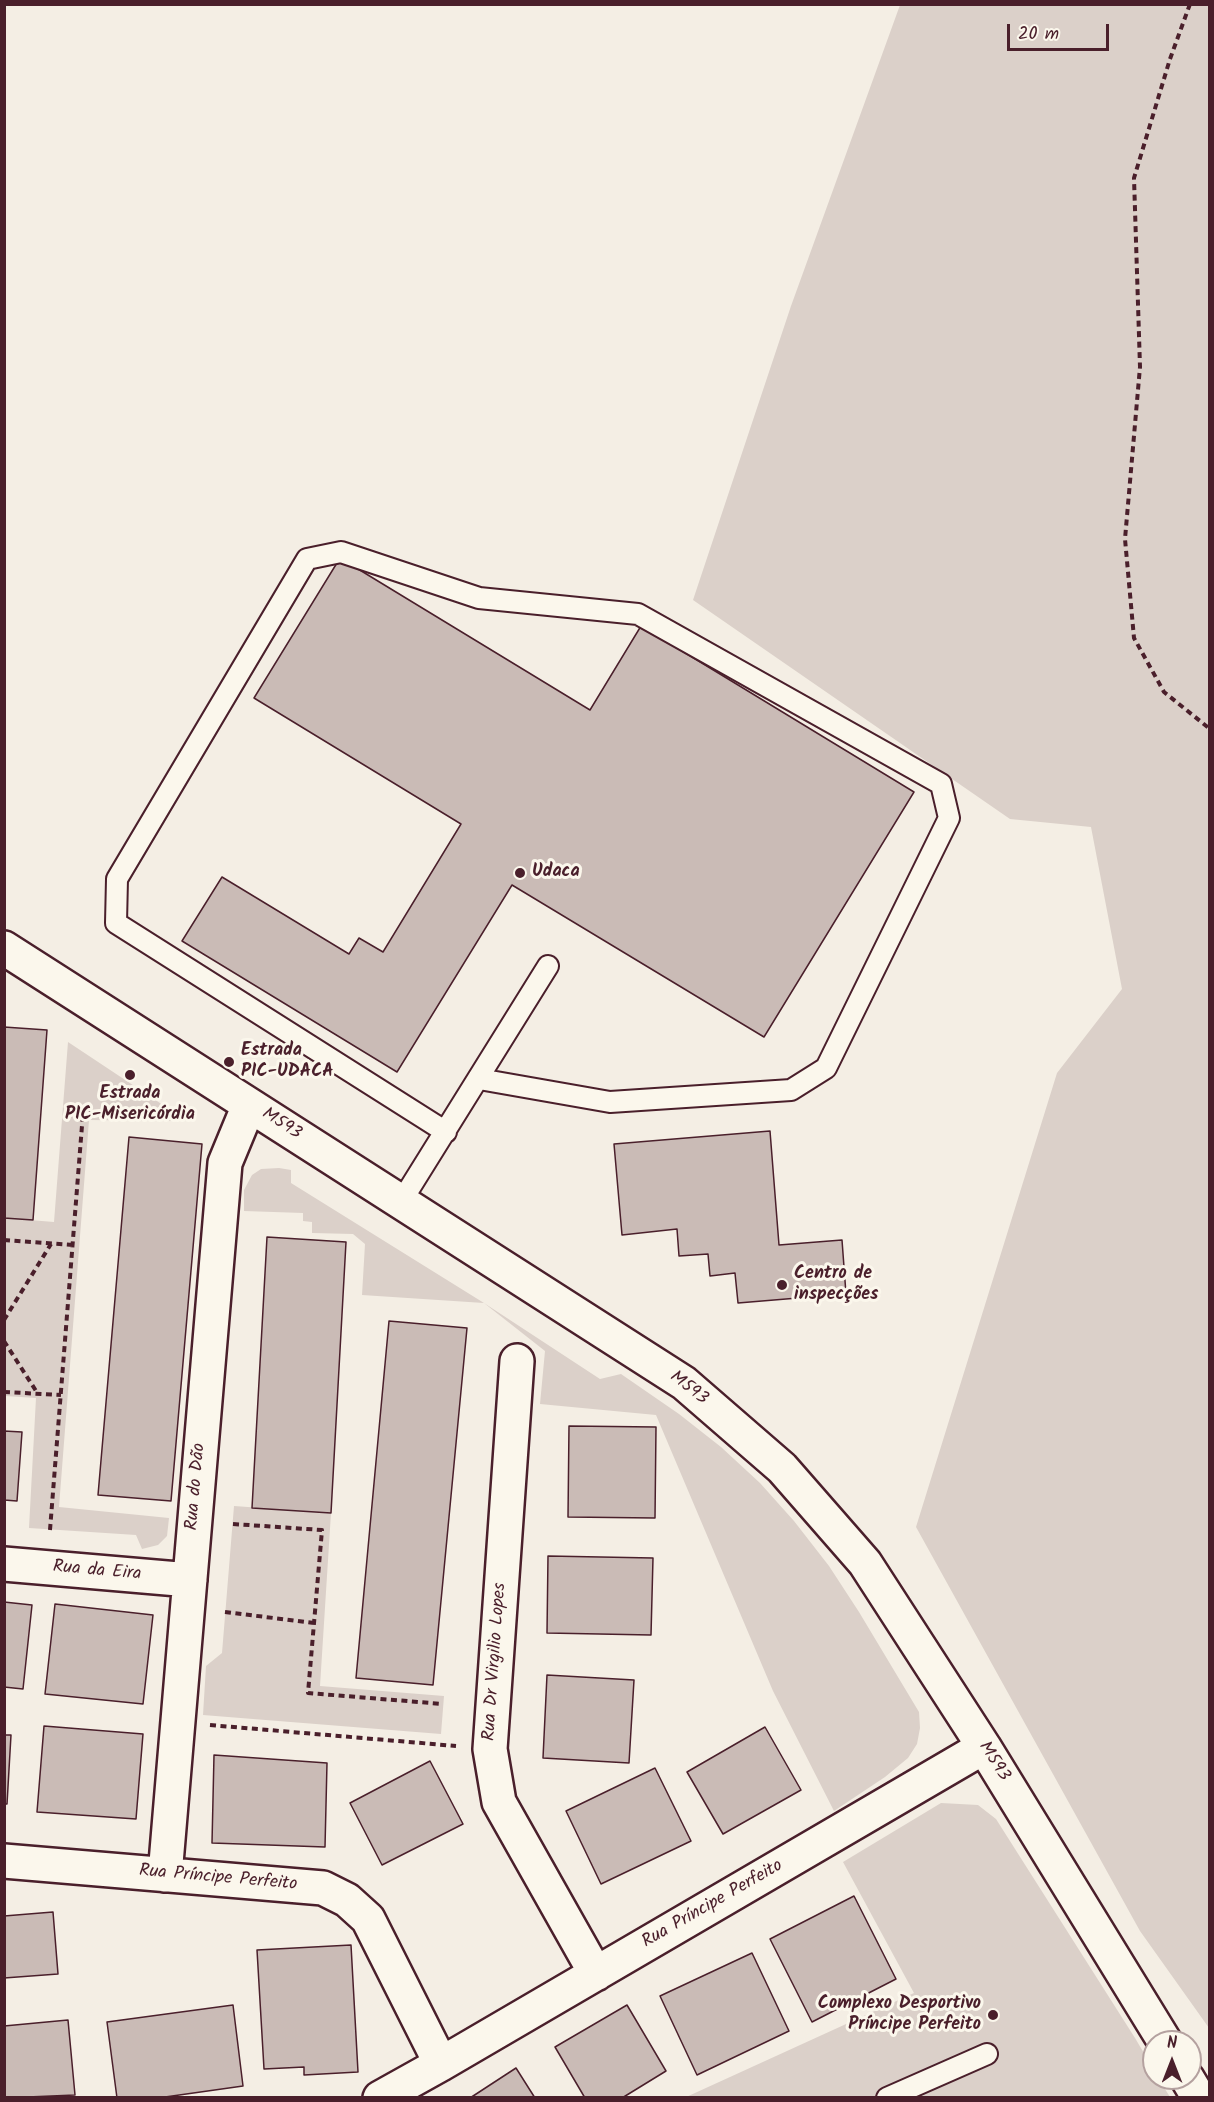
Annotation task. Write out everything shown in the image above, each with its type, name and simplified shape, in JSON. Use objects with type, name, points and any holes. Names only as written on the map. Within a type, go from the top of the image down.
[{"type":"street","name":"M593","points":[[4,948],[684,1383],[782,1468],[865,1563],[984,1747],[1158,2030]]},
{"type":"street","name":"Rua do Dão","points":[[165,1875],[225,1163],[249,1105]]},
{"type":"street","name":"Rua Dr Virgilio Lopes","points":[[517,1361],[490,1749],[499,1802],[596,1974]]},
{"type":"street","name":"Rua da Eira","points":[[4,1564],[190,1580]]},
{"type":"street","name":"Rua Príncipe Perfeito","points":[[380,2097],[441,2064],[984,1747]]},
{"type":"street","name":"Rua Príncipe Perfeito","points":[[4,1861],[322,1888],[347,1900],[368,1919],[441,2064]]},
{"type":"lane","points":[[446,1132],[116,923],[117,879],[308,559],[340,552],[479,598],[638,614],[941,784],[949,818],[826,1068],[791,1089],[610,1102],[479,1079]]},
{"type":"lane","points":[[401,1202],[548,966]]},
{"type":"lane","points":[[887,2097],[987,2054]]},
{"type":"path","points":[[1190,4],[1170,59],[1134,178],[1140,367],[1125,539],[1134,638],[1164,692],[1209,729]]},
{"type":"path","points":[[50,1530],[83,1113],[181,1117]]},
{"type":"path","points":[[4,1240],[73,1245]]},
{"type":"path","points":[[4,1320],[51,1244]]},
{"type":"path","points":[[4,1341],[38,1394]]},
{"type":"path","points":[[4,1392],[61,1395]]},
{"type":"path","points":[[233,1524],[322,1530],[308,1693],[443,1704]]},
{"type":"path","points":[[225,1612],[314,1623]]},
{"type":"path","points":[[178,1722],[490,1749]]},
{"type":"shaded area","points":[[900,5],[1209,5],[1209,2028],[1140,1931],[916,1527],[1057,1073],[1122,989],[1091,827],[1010,819],[693,600],[791,306]]},
{"type":"shaded area","points":[[68,1042],[187,1121],[89,1120],[59,1507],[169,1518],[167,1536],[158,1545],[142,1549],[136,1535],[29,1528],[36,1398],[5,1396],[5,1218],[54,1222]]},
{"type":"shaded area","points":[[261,1169],[291,1170],[291,1183],[484,1303],[362,1295],[365,1244],[353,1234],[312,1233],[312,1222],[303,1221],[303,1213],[244,1211],[244,1190],[252,1175]]},
{"type":"shaded area","points":[[484,1303],[600,1379],[621,1374],[679,1414],[721,1447],[760,1483],[794,1521],[829,1566],[919,1712],[920,1728],[917,1744],[908,1758],[885,1777],[834,1811],[773,1691],[656,1415],[540,1404],[545,1351]]},
{"type":"shaded area","points":[[234,1506],[331,1513],[320,1686],[444,1696],[441,1734],[203,1715],[206,1666],[222,1653]]},
{"type":"shaded area","name":"Complexo Desportivo Príncipe Perfeito","points":[[941,1803],[978,1805],[996,1819],[1142,2050],[1142,2090],[1166,2090],[1170,2097],[684,2098],[914,1993],[843,1862]]},
{"type":"building","points":[[340,558],[590,710],[641,626],[914,792],[764,1037],[512,885],[397,1072],[182,941],[222,877],[349,954],[359,938],[383,952],[461,824],[254,698]]},
{"type":"building","points":[[4,1027],[47,1030],[33,1220],[4,1218]]},
{"type":"building","points":[[770,1131],[779,1245],[842,1240],[846,1294],[738,1303],[735,1273],[710,1276],[708,1254],[679,1256],[677,1229],[622,1235],[614,1144]]},
{"type":"building","points":[[129,1137],[202,1144],[171,1501],[98,1495]]},
{"type":"building","points":[[267,1237],[346,1242],[331,1513],[252,1508]]},
{"type":"building","points":[[389,1321],[467,1328],[433,1685],[356,1678]]},
{"type":"building","points":[[569,1426],[656,1427],[655,1518],[568,1517]]},
{"type":"building","points":[[4,1431],[22,1432],[17,1501],[4,1500]]},
{"type":"building","points":[[548,1556],[653,1558],[651,1635],[547,1633]]},
{"type":"building","points":[[4,1602],[32,1605],[23,1689],[4,1687]]},
{"type":"building","points":[[55,1604],[153,1615],[143,1704],[45,1694]]},
{"type":"building","points":[[547,1675],[634,1680],[629,1763],[543,1758]]},
{"type":"building","points":[[44,1726],[143,1734],[136,1819],[37,1812]]},
{"type":"building","points":[[765,1727],[801,1790],[723,1834],[687,1772]]},
{"type":"building","points":[[4,1735],[11,1735],[7,1804],[4,1804]]},
{"type":"building","points":[[214,1755],[327,1763],[325,1847],[212,1843]]},
{"type":"building","points":[[430,1761],[463,1824],[382,1865],[350,1803]]},
{"type":"building","points":[[655,1768],[691,1841],[601,1884],[566,1811]]},
{"type":"building","points":[[854,1896],[896,1979],[812,2022],[770,1939]]},
{"type":"building","points":[[53,1912],[58,1974],[4,1978],[4,1916]]},
{"type":"building","points":[[351,1945],[358,2072],[304,2075],[304,2067],[264,2069],[257,1950]]},
{"type":"building","points":[[752,1953],[789,2031],[697,2075],[660,1996]]},
{"type":"building","points":[[233,2005],[243,2086],[158,2098],[117,2098],[107,2022]]},
{"type":"building","points":[[627,2005],[666,2071],[622,2098],[585,2098],[555,2047]]},
{"type":"building","points":[[68,2020],[75,2095],[4,2098],[4,2026]]},
{"type":"building","points":[[516,2068],[535,2098],[470,2098]]},
{"type":"place","name":"Udaca","points":[[520,873]]},
{"type":"place","name":"Estrada PIC-UDACA","points":[[229,1062]]},
{"type":"place","name":"Estrada PIC-Misericórdia","points":[[130,1075]]},
{"type":"place","name":"Centro de inspecções","points":[[782,1285]]},
{"type":"place","name":"Complexo Desportivo Príncipe Perfeito","points":[[993,2015]]}]
